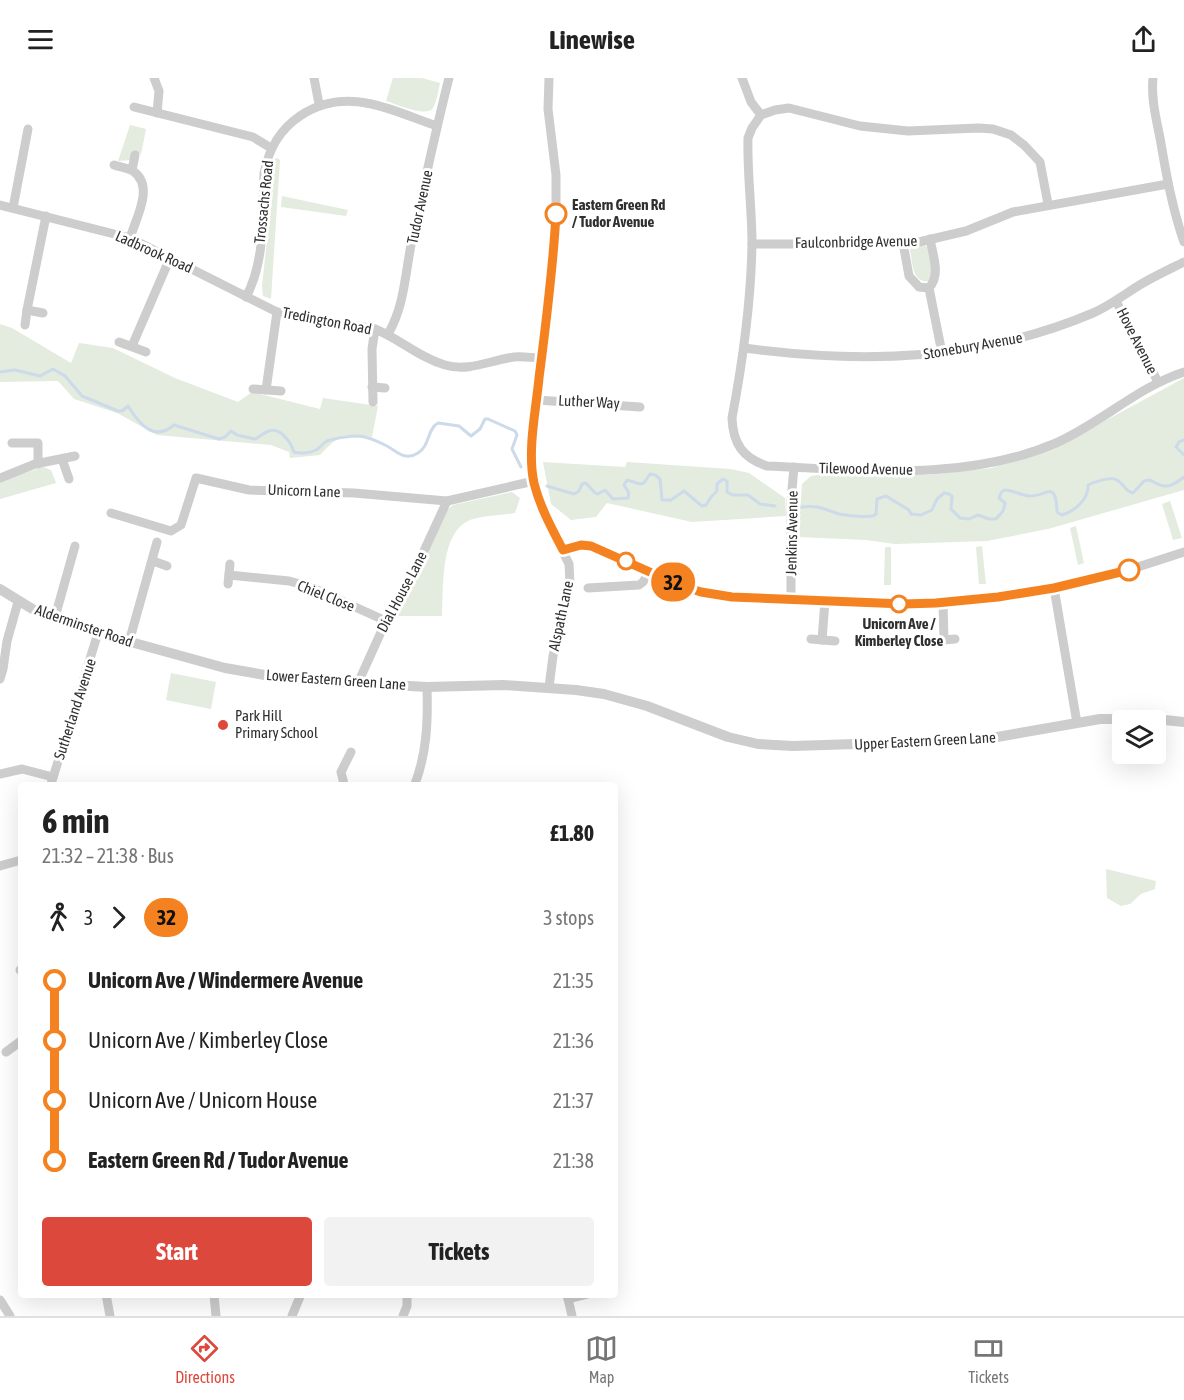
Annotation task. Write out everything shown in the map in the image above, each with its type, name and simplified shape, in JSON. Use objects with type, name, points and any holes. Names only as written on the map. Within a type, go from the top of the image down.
[{"type":"street","points":[[154,78],[159,91],[157,113]]},
{"type":"street","points":[[314,78],[319,104]]},
{"type":"street","name":"Tudor Avenue","points":[[388,334],[395,322],[403,293],[449,78]]},
{"type":"street","name":"Alspath Lane","points":[[549,78],[548,109],[556,175],[556,214],[553,260],[533,428],[534,477],[550,526],[569,564],[570,584],[553,656],[549,687]]},
{"type":"street","points":[[742,78],[751,102],[761,115],[789,108],[860,126],[908,131],[978,128],[1011,135],[1040,162],[1048,204]]},
{"type":"street","points":[[1153,78],[1153,99],[1168,184],[1174,214],[1184,242]]},
{"type":"street","name":"Trossachs Road","points":[[246,297],[254,282],[259,264],[264,173],[272,148],[286,127],[319,104],[330,101],[356,100],[437,126]]},
{"type":"street","points":[[134,107],[252,137],[272,148]]},
{"type":"street","name":"Tilewood Avenue","points":[[761,115],[748,138],[752,244],[751,286],[744,348],[732,418],[738,448],[754,462],[767,466],[928,470],[974,466],[1006,460],[1072,436],[1158,382],[1184,372]]},
{"type":"street","points":[[13,208],[28,129]]},
{"type":"street","points":[[132,170],[135,155]]},
{"type":"street","points":[[114,165],[132,170],[142,180],[145,191],[130,238]]},
{"type":"street","name":"Faulconbridge Avenue","points":[[752,244],[903,243],[966,231],[1013,212],[1048,204],[1168,184]]},
{"type":"street","name":"Ladbrook Road","points":[[0,205],[130,238],[267,308]]},
{"type":"street","points":[[25,324],[46,216]]},
{"type":"street","points":[[930,239],[936,272],[935,279],[929,288],[942,353]]},
{"type":"street","points":[[903,243],[909,276],[919,287],[929,288]]},
{"type":"street","points":[[132,345],[170,258]]},
{"type":"street","name":"Stonebury Avenue","points":[[744,348],[834,357],[895,357],[942,353],[1027,336],[1095,312],[1184,262]]},
{"type":"street","name":"Hove Avenue","points":[[1116,301],[1158,382]]},
{"type":"street","name":"Tredington Road","points":[[267,308],[277,312],[375,329],[388,334],[414,352],[447,365],[472,367],[517,356],[542,358]]},
{"type":"street","points":[[27,310],[44,313]]},
{"type":"street","points":[[266,390],[277,312]]},
{"type":"street","points":[[373,402],[372,349],[375,329]]},
{"type":"street","points":[[119,342],[146,352]]},
{"type":"street","points":[[372,387],[385,388]]},
{"type":"street","points":[[253,389],[281,391]]},
{"type":"street","name":"Luther Way","points":[[537,400],[640,407]]},
{"type":"street","points":[[12,443],[38,443],[38,464]]},
{"type":"street","points":[[0,478],[38,464],[75,456]]},
{"type":"street","points":[[62,459],[69,478]]},
{"type":"street","name":"Jenkins Avenue","points":[[792,599],[791,506],[794,467]]},
{"type":"street","name":"Unicorn Lane","points":[[111,513],[171,531],[181,525],[196,478],[249,490],[354,493],[447,501],[534,477]]},
{"type":"street","name":"Dial House Lane","points":[[358,683],[386,621],[406,590],[447,501]]},
{"type":"street","points":[[129,642],[157,543]]},
{"type":"street","points":[[563,550],[581,545],[591,546],[677,584],[717,595],[904,604],[998,597],[1054,588],[1110,576],[1183,554]]},
{"type":"street","points":[[55,617],[66,561],[75,546]]},
{"type":"street","points":[[153,561],[167,566]]},
{"type":"street","name":"Chiel Close","points":[[230,564],[228,579],[289,581],[311,587],[386,621]]},
{"type":"street","points":[[588,588],[639,585],[644,582],[650,572]]},
{"type":"street","points":[[1054,588],[1077,723]]},
{"type":"street","name":"Alderminster Road","points":[[0,589],[18,602],[55,617],[98,633],[172,655]]},
{"type":"street","points":[[822,640],[825,601]]},
{"type":"street","points":[[0,679],[7,641],[18,602]]},
{"type":"street","points":[[943,602],[944,640]]},
{"type":"street","name":"Sutherland Avenue","points":[[52,781],[98,633]]},
{"type":"street","points":[[811,639],[835,640]]},
{"type":"street","points":[[933,640],[955,639]]},
{"type":"street","name":"Lower Eastern Green Lane","points":[[172,655],[225,668],[282,678],[427,687],[503,685],[549,687]]},
{"type":"street","points":[[416,782],[423,762],[426,744],[427,687]]},
{"type":"street","name":"Upper Eastern Green Lane","points":[[549,687],[604,694],[647,706],[728,737],[772,746],[980,740],[1115,718],[1184,722]]},
{"type":"street","points":[[344,782],[341,772],[351,752]]},
{"type":"street","points":[[0,774],[22,769],[52,781]]},
{"type":"street","points":[[0,866],[18,861]]},
{"type":"street","points":[[6,1052],[18,1043]]},
{"type":"street","points":[[107,1298],[110,1316]]},
{"type":"street","points":[[214,1298],[216,1316]]},
{"type":"street","points":[[292,1316],[299,1298]]},
{"type":"street","points":[[403,1316],[407,1298]]},
{"type":"street","points":[[567,1298],[572,1316]]},
{"type":"street","points":[[0,1300],[10,1316]]},
{"type":"shaded area","points":[[393,78],[422,78],[440,83],[433,108],[425,112],[418,111],[386,101]]},
{"type":"shaded area","points":[[130,125],[146,129],[141,154],[133,153],[130,160],[118,161]]},
{"type":"shaded area","points":[[277,158],[280,160],[271,299],[263,296],[262,286],[268,232],[271,167],[273,160]]},
{"type":"shaded area","points":[[282,196],[348,210],[346,216],[281,207]]},
{"type":"shaded area","points":[[914,245],[926,246],[932,259],[932,281],[921,280],[917,277],[913,267],[910,250]]},
{"type":"shaded area","points":[[0,324],[12,328],[71,363],[79,343],[113,348],[175,378],[238,402],[252,392],[320,409],[323,398],[378,406],[372,437],[355,435],[343,437],[337,439],[320,455],[290,458],[289,452],[271,445],[157,435],[117,413],[74,399],[58,381],[0,382]]},
{"type":"shaded area","points":[[1184,378],[1184,490],[1048,529],[987,541],[895,544],[866,540],[798,537],[802,484],[811,476],[832,473],[928,475],[992,468],[1055,448]]},
{"type":"shaded area","points":[[543,462],[625,467],[627,462],[731,469],[749,473],[785,498],[786,516],[692,522],[607,503],[596,517],[571,520],[551,504]]},
{"type":"shaded area","points":[[43,467],[51,470],[56,483],[0,499],[0,481]]},
{"type":"shaded area","points":[[512,492],[520,498],[515,513],[473,519],[462,525],[454,534],[445,561],[442,616],[396,616],[445,512],[453,505]]},
{"type":"shaded area","points":[[1170,501],[1182,538],[1173,540],[1162,504]]},
{"type":"shaded area","points":[[1076,526],[1084,563],[1078,565],[1070,528]]},
{"type":"shaded area","points":[[982,546],[986,584],[979,584],[976,547]]},
{"type":"shaded area","points":[[885,547],[891,547],[891,585],[884,585]]},
{"type":"shaded area","points":[[171,673],[216,682],[211,709],[166,700]]},
{"type":"shaded area","points":[[1106,869],[1156,881],[1155,889],[1141,894],[1130,904],[1121,906],[1107,898]]},
{"type":"waterway","points":[[0,372],[15,370],[40,376],[53,369],[65,376],[82,396],[118,411],[128,406],[141,424],[153,431],[159,432],[174,425],[219,439],[231,431],[237,435],[255,439],[273,430],[278,431],[288,440],[294,452],[299,453],[314,451],[330,440],[359,436],[379,442],[408,456],[422,450],[432,429],[438,423],[459,426],[471,436],[480,429],[485,419],[488,419],[515,431],[517,435],[512,449],[521,467]]},
{"type":"waterway","points":[[1184,440],[1176,447],[1184,455]]},
{"type":"waterway","points":[[547,486],[574,494],[579,491],[582,484],[586,483],[595,493],[598,494],[605,490],[613,499],[628,498],[624,485],[627,480],[644,483],[650,474],[660,479],[662,500],[671,500],[684,491],[702,506],[706,505],[717,491],[717,484],[723,479],[727,481],[727,492],[733,495],[748,495],[760,504],[775,506]]},
{"type":"waterway","points":[[801,507],[817,507],[839,514],[873,516],[876,514],[877,499],[886,496],[909,510],[911,514],[921,515],[932,510],[937,499],[944,493],[952,496],[951,509],[960,518],[969,519],[978,515],[996,519],[1003,511],[1005,503],[999,498],[1004,490],[1029,496],[1052,492],[1055,495],[1057,512],[1062,515],[1072,511],[1080,504],[1084,500],[1088,485],[1098,481],[1115,479],[1133,493],[1144,481],[1150,480],[1167,486],[1184,477]]},
{"type":"bus line","name":"32","points":[[556,214],[553,260],[533,428],[533,460],[534,481],[550,526],[563,550],[581,545],[591,546],[677,584],[717,595],[904,604],[998,597],[1070,586],[1129,570]]},
{"type":"place","name":"Eastern Green Rd / Tudor Avenue","points":[[556,214]]},
{"type":"place","name":"Unicorn Ave / Kimberley Close","points":[[899,604]]},
{"type":"place","name":"Park Hill Primary School","points":[[223,725]]}]
